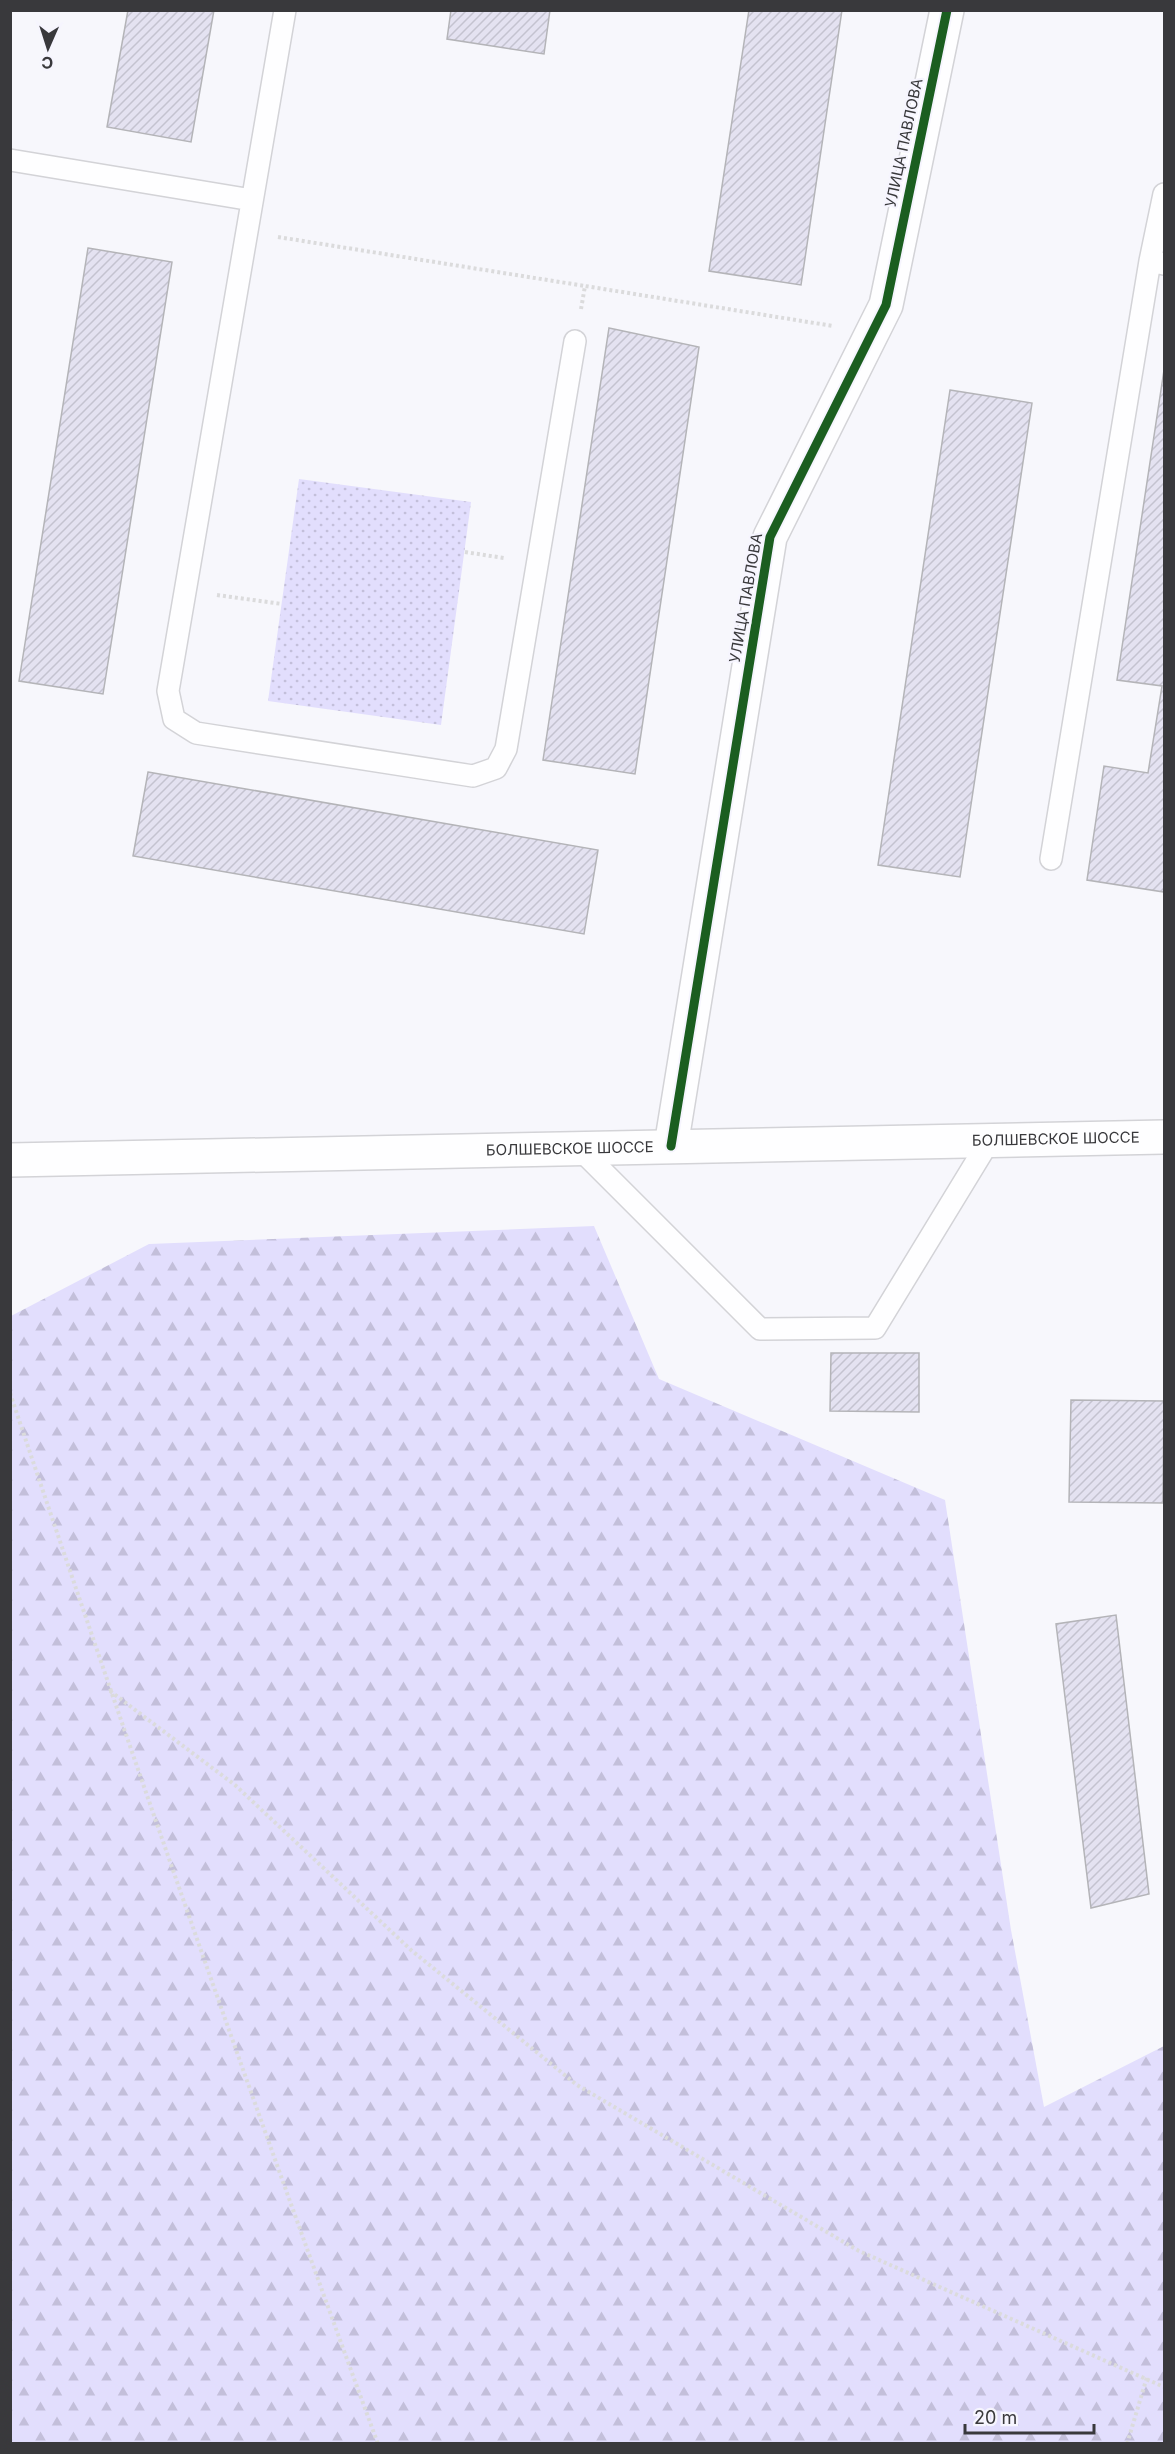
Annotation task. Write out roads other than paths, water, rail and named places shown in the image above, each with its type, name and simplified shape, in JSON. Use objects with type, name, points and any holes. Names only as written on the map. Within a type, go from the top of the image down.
[{"type":"street","name":"УЛИЦА ПАВЛОВА","points":[[671,1146],[770,537],[886,305],[947,10]]},
{"type":"street","name":"БОЛШЕВСКОЕ ШОССЕ","points":[[10,1160],[1164,1137]]},
{"type":"lane","points":[[285,10],[168,691],[174,719],[195,732],[474,777],[496,768],[506,750],[575,341]]},
{"type":"lane","points":[[10,160],[252,200]]},
{"type":"lane","points":[[1052,859],[1157,262],[1164,195]]},
{"type":"lane","points":[[579,1147],[760,1329],[875,1328],[989,1141]]}]
